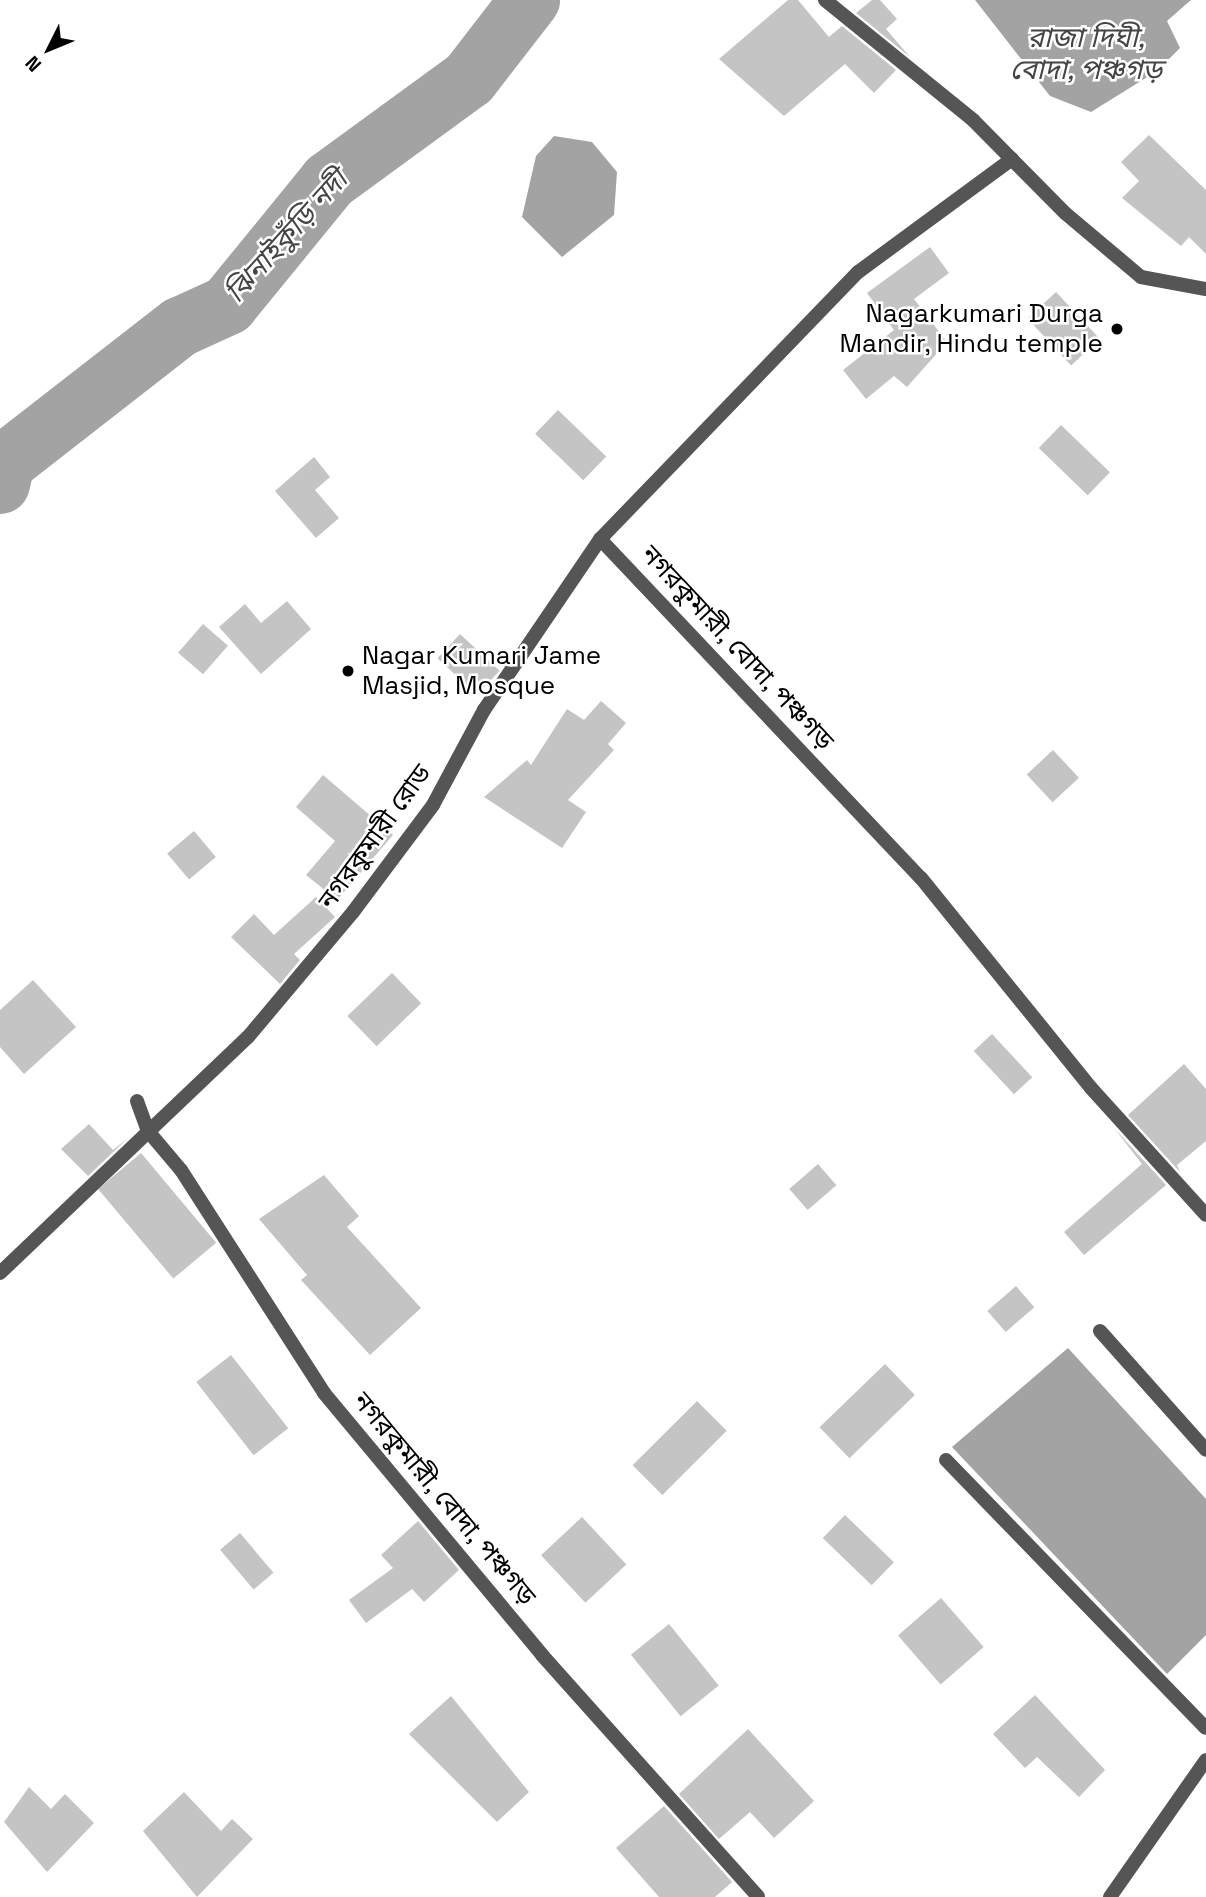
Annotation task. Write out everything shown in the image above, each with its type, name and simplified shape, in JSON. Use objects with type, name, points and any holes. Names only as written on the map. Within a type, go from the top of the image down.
[{"type":"street","points":[[825,0],[1012,159],[1141,277],[1206,289]]},
{"type":"street","name":"নগরকুমারী, বোদা, পঞ্চগড়","points":[[1012,159],[859,272],[600,538],[921,878],[1091,1088],[1206,1215]]},
{"type":"street","name":"নগরকুমারী রোড","points":[[0,1273],[248,1037],[353,912],[433,805],[484,710],[600,538]]},
{"type":"street","name":"নগরকুমারী, বোদা, পঞ্চগড়","points":[[137,1101],[148,1132],[181,1170],[324,1393],[542,1655],[758,1897]]},
{"type":"street","points":[[1100,1331],[1206,1450]]},
{"type":"street","points":[[946,1460],[1206,1728]]},
{"type":"street","points":[[1110,1897],[1206,1760]]},
{"type":"water","name":"রাজা দিঘী, বোদা, পঞ্চগড়","points":[[975,0],[1191,0],[1167,21],[1180,48],[1157,71],[1091,112],[1050,96]]},
{"type":"water","points":[[554,136],[592,142],[617,172],[614,215],[562,257],[522,217],[536,156]]},
{"type":"water","points":[[1068,1348],[1206,1499],[1206,1635],[1167,1674],[952,1447]]},
{"type":"building","points":[[788,0],[798,0],[829,37],[842,26],[896,70],[874,93],[845,64],[784,116],[719,59]]},
{"type":"building","points":[[872,0],[880,0],[897,19],[886,29],[910,57],[856,13]]},
{"type":"building","points":[[1149,135],[1206,190],[1206,254],[1189,237],[1181,246],[1122,198],[1139,181],[1121,162]]},
{"type":"building","points":[[930,247],[949,273],[914,299],[947,342],[907,387],[894,376],[866,399],[843,370],[894,330],[867,293]]},
{"type":"building","points":[[1056,292],[1100,339],[1071,365],[1027,319]]},
{"type":"building","points":[[558,410],[606,457],[583,480],[535,434]]},
{"type":"building","points":[[1061,425],[1110,472],[1088,495],[1039,448]]},
{"type":"building","points":[[314,457],[330,477],[315,490],[339,518],[316,538],[275,491]]},
{"type":"building","points":[[287,601],[311,629],[261,674],[219,627],[245,604],[261,623]]},
{"type":"building","points":[[203,624],[228,646],[203,674],[178,653]]},
{"type":"building","points":[[460,634],[499,671],[477,695],[437,658]]},
{"type":"building","points":[[601,701],[626,723],[608,744],[614,750],[568,800],[586,812],[562,848],[484,797],[527,760],[531,765],[567,709],[584,720]]},
{"type":"building","points":[[1053,750],[1079,778],[1053,802],[1027,775]]},
{"type":"building","points":[[323,775],[393,835],[337,900],[306,875],[335,841],[296,807]]},
{"type":"building","points":[[194,831],[216,857],[189,880],[167,853]]},
{"type":"building","points":[[316,897],[335,917],[294,954],[300,960],[280,984],[231,937],[254,914],[274,935]]},
{"type":"building","points":[[392,973],[421,1003],[377,1046],[347,1016]]},
{"type":"building","points":[[33,980],[76,1027],[24,1074],[0,1047],[0,1010]]},
{"type":"building","points":[[992,1034],[1032,1077],[1014,1094],[974,1051]]},
{"type":"building","points":[[1184,1064],[1206,1089],[1206,1141],[1177,1165],[1180,1172],[1128,1115]]},
{"type":"building","points":[[89,1124],[113,1150],[128,1138],[88,1176],[61,1149]]},
{"type":"building","points":[[1114,1128],[1166,1185],[1084,1255],[1064,1232],[1142,1164]]},
{"type":"building","points":[[141,1153],[216,1243],[173,1279],[98,1189]]},
{"type":"building","points":[[818,1164],[836,1185],[808,1210],[789,1189]]},
{"type":"building","points":[[324,1175],[359,1216],[347,1227],[421,1308],[370,1355],[301,1280],[307,1275],[259,1219]]},
{"type":"building","points":[[1016,1286],[1034,1307],[1006,1332],[987,1311]]},
{"type":"building","points":[[231,1355],[288,1428],[254,1455],[196,1382]]},
{"type":"building","points":[[885,1364],[915,1395],[849,1458],[820,1427]]},
{"type":"building","points":[[697,1401],[727,1431],[662,1495],[633,1465]]},
{"type":"building","points":[[845,1515],[894,1562],[872,1585],[823,1538]]},
{"type":"building","points":[[582,1517],[626,1565],[585,1603],[541,1555]]},
{"type":"building","points":[[418,1521],[459,1570],[424,1602],[412,1589],[366,1623],[349,1600],[393,1568],[381,1555]]},
{"type":"building","points":[[240,1533],[273,1573],[254,1590],[220,1550]]},
{"type":"building","points":[[941,1598],[984,1647],[941,1684],[898,1635]]},
{"type":"building","points":[[669,1624],[719,1685],[681,1716],[631,1655]]},
{"type":"building","points":[[1035,1695],[1105,1770],[1079,1797],[1037,1757],[1025,1768],[993,1734]]},
{"type":"building","points":[[451,1696],[529,1792],[497,1822],[409,1734]]},
{"type":"building","points":[[748,1729],[814,1801],[774,1838],[750,1812],[719,1839],[679,1794]]},
{"type":"building","points":[[29,1787],[51,1809],[65,1794],[94,1823],[47,1872],[4,1822]]},
{"type":"building","points":[[184,1792],[221,1831],[232,1819],[253,1839],[197,1897],[143,1831]]},
{"type":"building","points":[[664,1806],[732,1882],[715,1897],[659,1897],[616,1848]]},
{"type":"waterway","name":"ঝিনাইকুঁড়ি নদী","points":[[0,484],[5,463],[180,327],[228,305],[329,181],[469,79],[530,0]]},
{"type":"place","name":"Nagarkumari Durga Mandir, Hindu temple","points":[[1117,329]]},
{"type":"place","name":"Nagar Kumari Jame Masjid, Mosque","points":[[348,671]]}]
